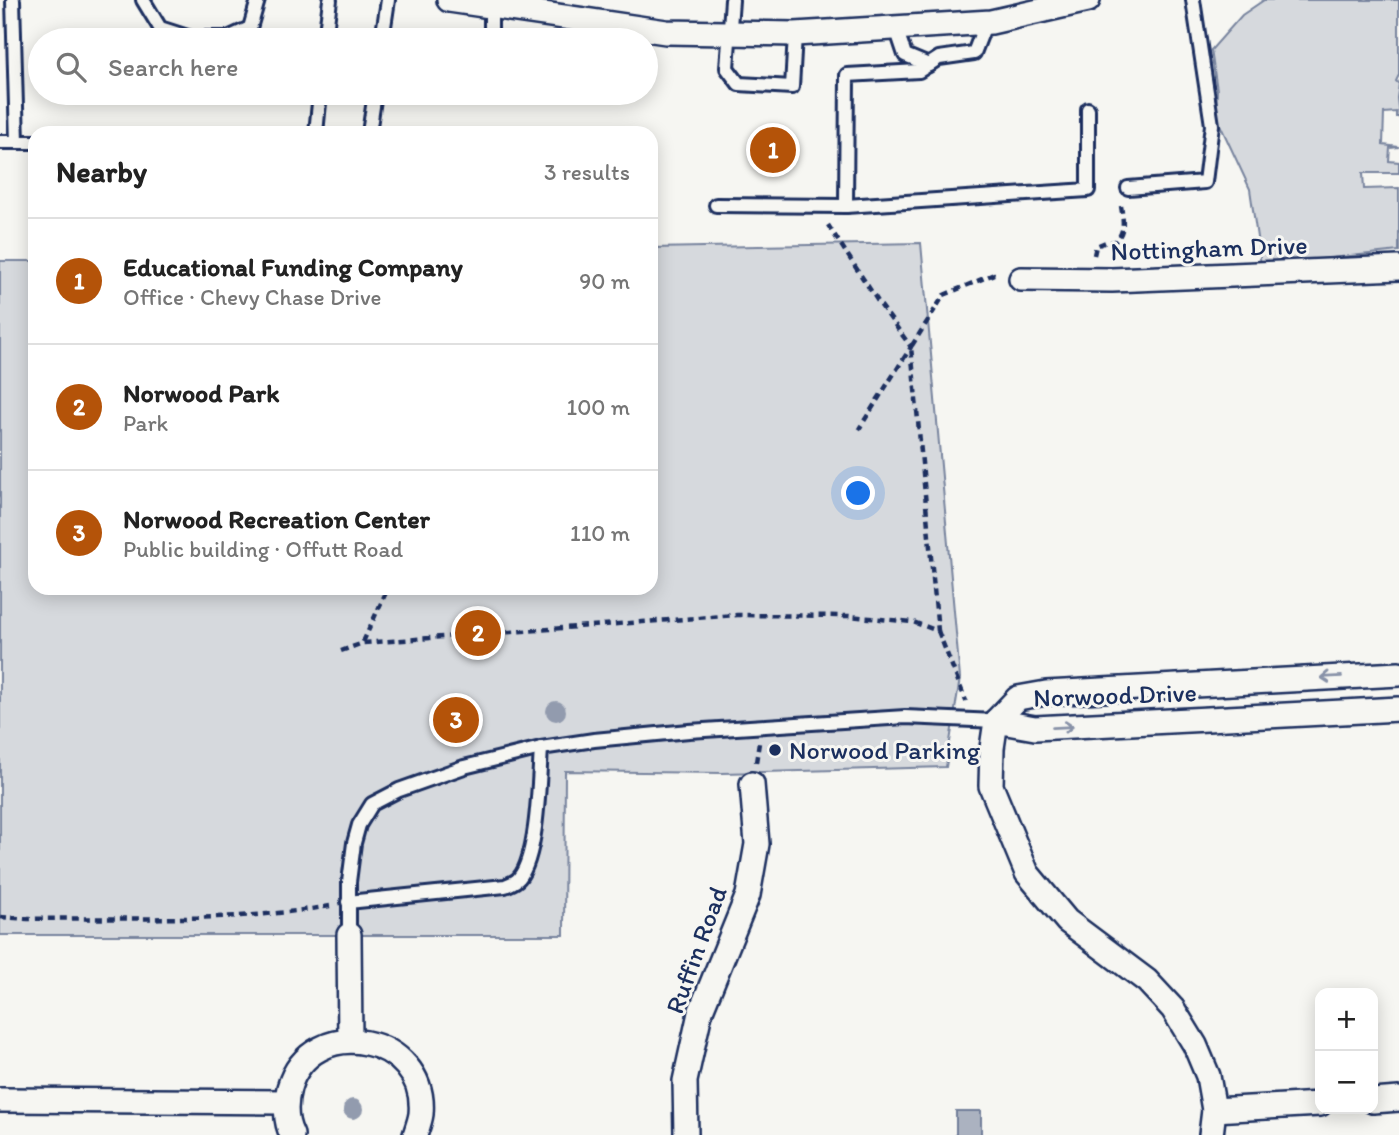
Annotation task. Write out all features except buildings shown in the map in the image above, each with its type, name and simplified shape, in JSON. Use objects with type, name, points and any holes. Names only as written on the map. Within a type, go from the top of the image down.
[{"type":"street","points":[[449,0],[503,5],[597,28]]},
{"type":"street","points":[[658,32],[795,34],[986,22],[1034,6],[1088,0]]},
{"type":"street","name":"Nottingham Drive","points":[[1021,279],[1234,277],[1399,268]]},
{"type":"street","name":"Norwood Drive","points":[[996,721],[1018,698],[1046,694],[1399,674]]},
{"type":"street","points":[[1284,680],[1288,715]]},
{"type":"street","name":"Norwood Drive","points":[[996,721],[1035,729],[1399,709]]},
{"type":"street","points":[[996,721],[991,786],[1027,873],[1067,921],[1147,981],[1173,1009],[1195,1045],[1208,1076],[1214,1110],[1211,1135]]},
{"type":"street","name":"Ruffin Road","points":[[686,1135],[685,1082],[700,1013],[748,895],[757,844],[752,783]]},
{"type":"street","points":[[348,935],[350,1040]]},
{"type":"street","points":[[349,1003],[358,1026],[403,1062],[412,1074],[418,1088],[421,1115],[415,1135]]},
{"type":"street","points":[[292,1135],[286,1101],[292,1077],[304,1061],[323,1047],[350,1040],[380,1045]]},
{"type":"street","points":[[1378,1101],[1399,1099]]},
{"type":"street","points":[[0,1100],[286,1101]]},
{"type":"street","points":[[1214,1110],[1315,1104]]},
{"type":"lane","points":[[13,0],[17,142]]},
{"type":"lane","points":[[144,0],[160,28]]},
{"type":"lane","points":[[250,28],[258,0]]},
{"type":"lane","points":[[326,28],[330,0]]},
{"type":"lane","points":[[384,28],[388,0]]},
{"type":"lane","points":[[732,0],[727,68],[739,84],[792,87],[795,34]]},
{"type":"lane","points":[[1128,188],[1205,182],[1212,125],[1193,0]]},
{"type":"lane","points":[[493,28],[503,5]]},
{"type":"lane","points":[[846,206],[847,75],[919,71],[939,58],[974,53],[986,22]]},
{"type":"lane","points":[[896,28],[905,55],[929,65]]},
{"type":"lane","points":[[317,126],[319,105]]},
{"type":"lane","points":[[370,126],[373,105]]},
{"type":"lane","points":[[716,205],[846,206],[1088,190],[1088,109]]},
{"type":"lane","points":[[0,142],[28,142]]},
{"type":"lane","points":[[348,935],[348,902],[354,843],[359,825],[372,804],[399,789],[464,767],[541,748],[594,740],[905,717],[996,721]]},
{"type":"lane","points":[[348,902],[505,886],[518,880],[527,865],[531,844],[541,748]]},
{"type":"path","points":[[1091,280],[1096,246],[1114,242],[1123,230],[1118,190],[1128,188]]},
{"type":"path","points":[[815,205],[911,347],[938,631],[966,699],[969,720]]},
{"type":"path","points":[[859,429],[944,295],[994,274],[1021,279]]},
{"type":"path","points":[[363,643],[385,595]]},
{"type":"path","points":[[341,651],[363,643],[737,615],[913,622],[938,631]]},
{"type":"path","points":[[752,783],[762,726]]},
{"type":"path","points":[[0,917],[215,917],[282,914],[348,902]]},
{"type":"shaded area","points":[[1264,0],[1399,0],[1399,75],[1396,81],[1399,84],[1399,117],[1396,117],[1396,112],[1384,113],[1383,145],[1399,147],[1390,148],[1389,161],[1399,162],[1399,173],[1363,173],[1364,189],[1399,188],[1399,251],[1261,265],[1250,189],[1216,116],[1217,90],[1211,50],[1242,15]]},
{"type":"shaded area","points":[[921,243],[960,678],[946,767],[722,773],[565,771],[564,935],[0,935],[0,261],[28,261],[28,595],[658,595],[658,248]]},
{"type":"shaded area","points":[[956,1111],[981,1111],[981,1135],[956,1135]]},
{"type":"place","name":"Educational Funding Company","points":[[773,150]]},
{"type":"place","name":"Norwood Park","points":[[478,633]]},
{"type":"place","name":"Norwood Recreation Center","points":[[456,720]]},
{"type":"place","name":"Norwood Parking","points":[[775,750]]}]
